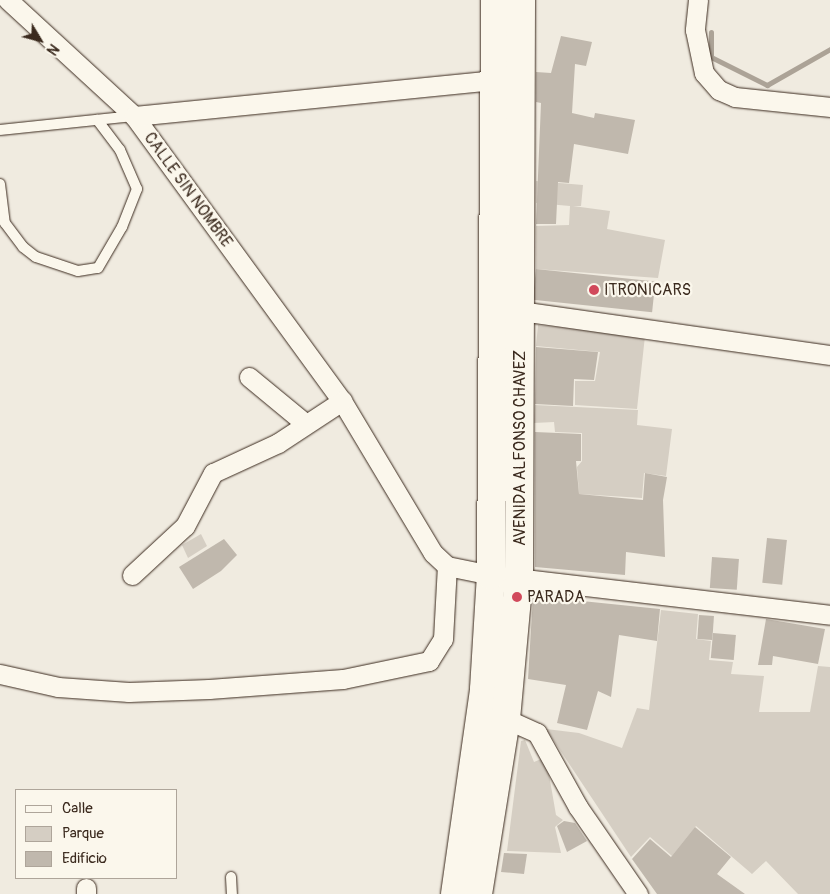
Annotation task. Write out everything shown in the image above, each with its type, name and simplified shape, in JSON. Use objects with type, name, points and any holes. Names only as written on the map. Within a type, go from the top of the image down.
[{"type":"main road","name":"AVENIDA ALFONSO CHAVEZ","points":[[455,894],[484,689],[491,575],[492,79],[495,0]]},
{"type":"main road","name":"AVENIDA ALFONSO CHAVEZ","points":[[478,894],[506,719],[518,577],[521,0]]},
{"type":"street","name":"CALLE SIN NOMBRE","points":[[8,0],[134,116],[342,401],[433,553],[446,566]]},
{"type":"street","points":[[698,0],[695,30],[704,73],[719,90],[735,96],[830,107]]},
{"type":"street","points":[[134,116],[492,79],[521,78]]},
{"type":"street","points":[[520,311],[830,356]]},
{"type":"street","points":[[248,377],[306,424]]},
{"type":"street","points":[[132,575],[185,526],[213,473],[278,442],[342,401]]},
{"type":"street","points":[[0,674],[58,687],[129,692],[199,690],[343,679],[429,661],[444,639],[446,566],[491,575],[830,614]]},
{"type":"street","points":[[506,719],[537,733],[578,807],[638,894]]},
{"type":"lane","points":[[0,130],[134,116]]},
{"type":"lane","points":[[0,184],[5,222],[24,246],[36,257],[78,271],[98,268],[122,226],[137,189],[120,150],[97,120]]},
{"type":"lane","points":[[231,877],[232,894]]},
{"type":"green space","points":[[536,181],[583,185],[581,206],[573,206],[610,211],[607,229],[665,240],[658,278],[536,269],[536,226],[569,225],[570,206],[536,203]]},
{"type":"green space","points":[[538,325],[645,336],[637,409],[575,405],[575,381],[595,381],[600,352],[536,346]]},
{"type":"green space","points":[[535,405],[638,410],[637,425],[672,429],[666,476],[644,473],[642,498],[579,494],[577,467],[582,461],[582,433],[555,432],[554,422],[534,423]]},
{"type":"green space","points":[[201,534],[207,546],[188,558],[182,545]]},
{"type":"green space","points":[[661,610],[698,614],[696,639],[711,641],[709,660],[733,662],[731,674],[764,676],[759,712],[810,712],[818,666],[830,667],[830,894],[798,894],[766,861],[752,874],[696,826],[672,856],[650,837],[631,857],[546,729],[579,733],[622,748],[637,708],[649,710]]},
{"type":"green space","points":[[525,740],[534,762],[546,757],[556,815],[563,820],[555,827],[561,853],[507,851],[521,741]]},
{"type":"building","points":[[561,36],[592,42],[586,66],[575,64],[572,113],[594,118],[595,113],[635,120],[628,154],[574,144],[569,183],[558,182],[556,224],[536,224],[541,103],[536,102],[536,72],[551,73]]},
{"type":"building","name":"ITRONICARS","points":[[536,269],[655,282],[652,312],[533,300]]},
{"type":"building","points":[[536,347],[598,352],[594,380],[574,379],[573,406],[535,404]]},
{"type":"building","points":[[535,432],[581,434],[581,461],[576,461],[579,494],[643,500],[645,473],[667,477],[663,500],[665,557],[626,552],[625,575],[535,567]]},
{"type":"building","points":[[767,538],[787,540],[782,585],[762,583]]},
{"type":"building","points":[[224,539],[237,555],[221,571],[193,589],[179,567]]},
{"type":"building","points":[[712,557],[739,559],[737,590],[710,588]]},
{"type":"building","points":[[533,596],[660,609],[657,641],[619,635],[611,697],[598,691],[587,730],[557,723],[566,685],[528,679]]},
{"type":"building","points":[[699,615],[714,616],[712,640],[697,639]]},
{"type":"building","points":[[766,619],[825,629],[818,664],[773,656],[772,665],[758,665]]},
{"type":"building","points":[[713,633],[736,635],[734,660],[711,658]]},
{"type":"building","points":[[564,821],[575,823],[587,841],[567,852],[557,826]]},
{"type":"building","points":[[695,827],[731,857],[717,874],[745,894],[657,894],[632,859],[650,839],[671,857]]},
{"type":"building","points":[[504,853],[527,854],[524,874],[501,872]]},
{"type":"waterway","points":[[711,32],[711,57],[767,85],[830,49]]},
{"type":"place","name":"ITRONICARS","points":[[594,290]]},
{"type":"place","name":"PARADA","points":[[517,597]]}]
